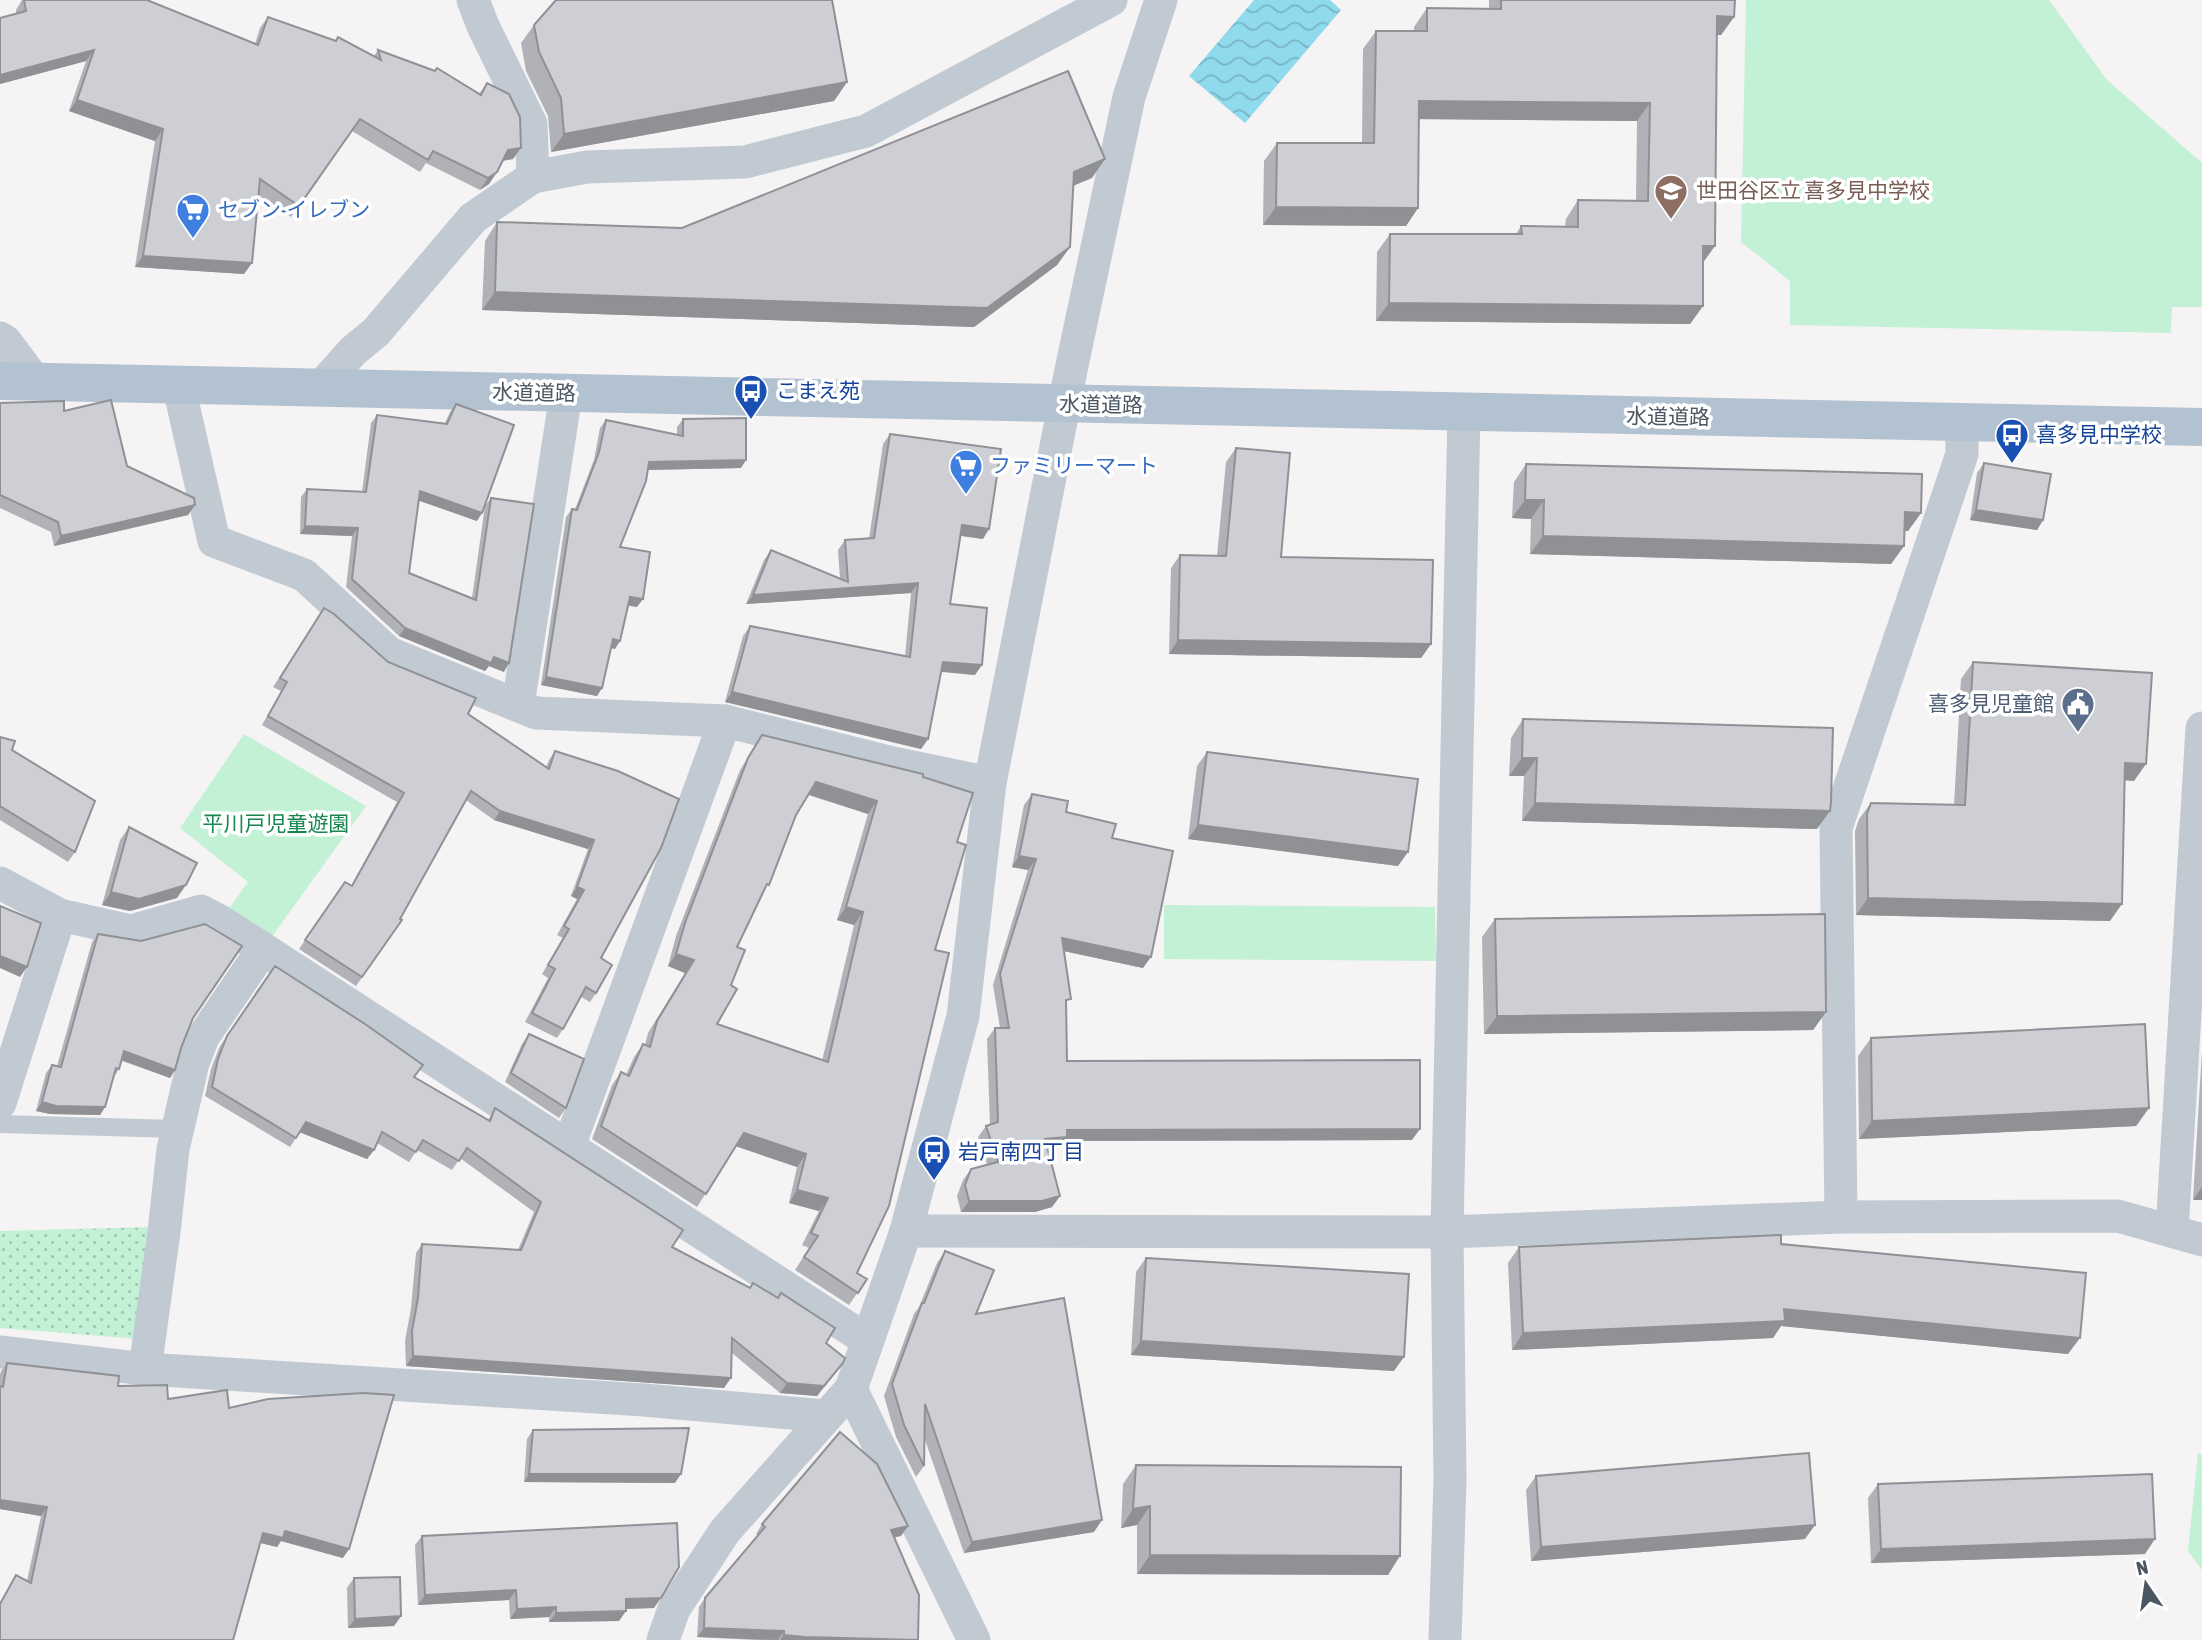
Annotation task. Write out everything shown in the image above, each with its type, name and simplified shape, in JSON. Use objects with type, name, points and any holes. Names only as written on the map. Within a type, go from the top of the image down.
[{"type":"main road","name":"水道道路","points":[[18,381],[2202,427]]},
{"type":"street","points":[[473,0],[531,124],[533,177]]},
{"type":"street","points":[[320,388],[353,351],[376,332],[472,219],[533,177],[587,167],[745,162],[866,131],[1111,0]]},
{"type":"street","points":[[663,1640],[674,1609],[725,1531],[851,1389],[906,1231],[963,1016],[990,783],[1064,404],[1129,97],[1160,0]]},
{"type":"street","points":[[0,338],[6,342],[18,381]]},
{"type":"street","points":[[178,383],[214,541],[304,575],[390,653],[536,713],[725,721],[893,763],[990,783]]},
{"type":"street","points":[[518,705],[566,394]]},
{"type":"street","points":[[1445,1640],[1450,1480],[1447,1232],[1464,412]]},
{"type":"street","points":[[1841,1217],[1836,828],[1962,454],[1962,423]]},
{"type":"street","points":[[569,1146],[725,721]]},
{"type":"street","points":[[906,1231],[1447,1232],[1841,1217],[2118,1216],[2187,1236],[2202,728]]},
{"type":"street","points":[[0,883],[60,915],[131,931],[201,911],[867,1340]]},
{"type":"street","points":[[0,1103],[60,915]]},
{"type":"street","points":[[145,1369],[176,1129],[193,1063],[203,1037],[262,949]]},
{"type":"street","points":[[0,1352],[145,1369],[644,1400],[825,1416]]},
{"type":"street","points":[[851,1389],[974,1640]]},
{"type":"lane","points":[[0,1124],[176,1129]]},
{"type":"green space","points":[[1746,0],[2049,0],[2107,80],[2202,163],[2202,307],[2172,307],[2171,333],[1790,325],[1790,281],[1741,242]]},
{"type":"green space","name":"平川戸児童遊園","points":[[244,734],[366,806],[263,949],[220,921],[248,882],[180,828]]},
{"type":"green space","points":[[1164,905],[1435,907],[1436,961],[1164,959]]},
{"type":"green space","points":[[155,1227],[139,1339],[0,1328],[0,1231]]},
{"type":"green space","points":[[2198,1453],[2202,1455],[2202,1570],[2188,1551]]},
{"type":"water","points":[[1254,0],[1330,0],[1341,10],[1245,123],[1189,76]]},
{"type":"building","points":[[24,0],[147,0],[258,45],[268,17],[336,41],[338,37],[381,60],[378,50],[435,71],[437,68],[481,95],[487,83],[509,94],[520,117],[521,148],[508,150],[497,172],[488,178],[433,151],[428,160],[360,119],[299,206],[260,179],[252,263],[143,256],[163,129],[77,100],[94,50],[0,75],[0,18],[26,11]]},
{"type":"building","points":[[556,0],[832,0],[847,82],[564,134],[561,98],[539,52],[534,25]]},
{"type":"building","points":[[1501,0],[1735,0],[1734,17],[1717,16],[1715,246],[1703,246],[1703,306],[1389,303],[1390,234],[1522,234],[1521,226],[1578,227],[1578,200],[1648,201],[1650,103],[1419,101],[1418,208],[1276,207],[1277,143],[1374,143],[1376,31],[1427,31],[1427,8],[1501,9]]},
{"type":"building","points":[[1068,71],[1105,159],[1074,172],[1070,247],[987,308],[495,292],[497,222],[682,228]]},
{"type":"building","points":[[111,400],[127,466],[194,498],[195,505],[61,536],[58,522],[0,495],[0,403],[64,401],[64,411]]},
{"type":"building","points":[[456,404],[514,425],[482,513],[420,491],[409,573],[476,600],[491,498],[534,504],[509,663],[494,657],[491,663],[405,628],[352,579],[358,528],[305,526],[307,489],[366,492],[377,415],[447,424]]},
{"type":"building","points":[[746,418],[746,460],[649,462],[646,481],[620,547],[650,552],[643,599],[630,597],[620,641],[613,639],[602,688],[546,677],[572,509],[577,510],[599,452],[606,420],[683,436],[683,419]]},
{"type":"building","points":[[890,434],[1001,449],[989,529],[962,525],[950,604],[987,608],[982,665],[943,662],[928,739],[732,692],[750,626],[910,657],[918,583],[753,595],[771,550],[848,582],[845,540],[874,538]]},
{"type":"building","points":[[1236,448],[1290,453],[1281,557],[1433,560],[1431,644],[1178,640],[1180,555],[1226,556]]},
{"type":"building","points":[[1984,463],[2051,474],[2043,520],[1976,510]]},
{"type":"building","points":[[1526,464],[1922,474],[1921,513],[1905,512],[1904,546],[1543,536],[1544,500],[1525,500]]},
{"type":"building","points":[[324,608],[388,662],[476,698],[468,714],[549,769],[555,751],[618,771],[679,799],[661,848],[601,958],[612,965],[596,993],[586,987],[563,1029],[532,1013],[555,969],[548,965],[569,929],[564,926],[584,890],[577,887],[594,840],[500,811],[471,791],[400,919],[402,920],[362,977],[305,940],[345,882],[352,886],[404,793],[268,716],[287,682],[280,678]]},
{"type":"building","points":[[1973,662],[2152,673],[2146,764],[2125,763],[2122,904],[1868,898],[1867,814],[1871,803],[1965,805]]},
{"type":"building","points":[[1523,719],[1833,728],[1830,811],[1535,803],[1537,758],[1522,758]]},
{"type":"building","points":[[762,735],[923,774],[923,777],[973,793],[957,842],[966,845],[935,950],[949,953],[889,1206],[857,1273],[867,1279],[858,1293],[804,1257],[818,1236],[811,1233],[828,1198],[797,1190],[806,1154],[744,1133],[706,1194],[601,1126],[621,1072],[629,1076],[643,1044],[650,1047],[657,1021],[694,960],[676,954],[685,923],[748,758]],"holes":[[[816,782],[877,801],[846,907],[863,912],[828,1062],[717,1024],[737,989],[731,985],[745,950],[737,947],[767,884],[769,885],[796,815]]]},
{"type":"building","points":[[0,737],[15,741],[12,750],[95,801],[75,852],[0,806]]},
{"type":"building","points":[[1207,752],[1418,779],[1408,852],[1198,825]]},
{"type":"building","points":[[1032,794],[1068,801],[1066,812],[1116,824],[1112,838],[1173,851],[1151,957],[1062,938],[1071,999],[1066,1000],[1067,1061],[1420,1060],[1420,1129],[1067,1130],[1067,1137],[1045,1139],[1060,1196],[1042,1201],[969,1201],[965,1185],[971,1169],[998,1162],[986,1126],[998,1122],[995,1028],[1009,1028],[1000,974],[1036,859],[1019,856]]},
{"type":"building","points":[[129,827],[197,863],[186,885],[139,899],[111,892]]},
{"type":"building","points":[[0,906],[41,923],[27,967],[0,956]]},
{"type":"building","points":[[1825,914],[1826,1012],[1497,1016],[1495,919]]},
{"type":"building","points":[[205,924],[242,946],[193,1018],[175,1070],[124,1051],[119,1069],[116,1068],[105,1107],[56,1106],[42,1102],[52,1065],[61,1067],[98,934],[141,941]]},
{"type":"building","points":[[275,966],[423,1065],[414,1077],[490,1121],[495,1108],[683,1230],[672,1247],[750,1288],[753,1283],[778,1298],[781,1293],[835,1328],[826,1343],[845,1358],[843,1363],[824,1386],[787,1383],[732,1338],[731,1378],[413,1356],[412,1331],[418,1298],[422,1244],[521,1250],[541,1202],[467,1148],[459,1161],[423,1140],[416,1152],[382,1132],[374,1150],[306,1122],[296,1138],[212,1087],[218,1059],[227,1036]]},
{"type":"building","points":[[2145,1024],[2149,1108],[1872,1121],[1871,1038]]},
{"type":"building","points":[[529,1034],[584,1059],[566,1108],[511,1073]]},
{"type":"building","points":[[1781,1235],[1781,1244],[2086,1273],[2080,1338],[1784,1309],[1785,1321],[1523,1333],[1519,1247]]},
{"type":"building","points":[[945,1251],[994,1270],[976,1314],[1064,1298],[1102,1520],[972,1542],[925,1404],[924,1466],[904,1425],[892,1384],[922,1303]]},
{"type":"building","points":[[1146,1258],[1409,1274],[1404,1357],[1141,1341]]},
{"type":"building","points":[[7,1363],[119,1376],[118,1386],[167,1385],[168,1399],[227,1390],[229,1408],[268,1399],[363,1393],[394,1395],[349,1549],[285,1531],[283,1538],[263,1533],[233,1640],[0,1640],[0,1604],[16,1575],[31,1583],[47,1507],[0,1500],[0,1386],[3,1387]]},
{"type":"building","points":[[689,1428],[681,1474],[529,1474],[533,1430]]},
{"type":"building","points":[[840,1432],[877,1464],[908,1526],[891,1530],[919,1595],[918,1640],[805,1637],[784,1635],[784,1631],[704,1628],[705,1598],[765,1527],[762,1524]]},
{"type":"building","points":[[1809,1453],[1815,1525],[1541,1547],[1536,1476]]},
{"type":"building","points":[[1136,1465],[1401,1467],[1400,1556],[1150,1555],[1150,1506],[1133,1509]]},
{"type":"building","points":[[2152,1474],[2155,1539],[1881,1549],[1878,1484]]},
{"type":"building","points":[[677,1523],[679,1567],[661,1598],[626,1599],[626,1611],[556,1613],[556,1607],[517,1609],[516,1590],[425,1595],[422,1536]]},
{"type":"building","points":[[400,1577],[401,1616],[355,1619],[354,1578]]},
{"type":"place","name":"世田谷区立 喜多見中学校","points":[[1671,221]]},
{"type":"place","name":"セブン-イレブン","points":[[193,240]]},
{"type":"place","name":"こまえ苑","points":[[751,421]]},
{"type":"place","name":"喜多見中学校","points":[[2012,465]]},
{"type":"place","name":"ファミリーマート","points":[[966,496]]},
{"type":"place","name":"喜多見児童館","points":[[2078,734]]},
{"type":"place","name":"岩戸南四丁目","points":[[934,1182]]}]
